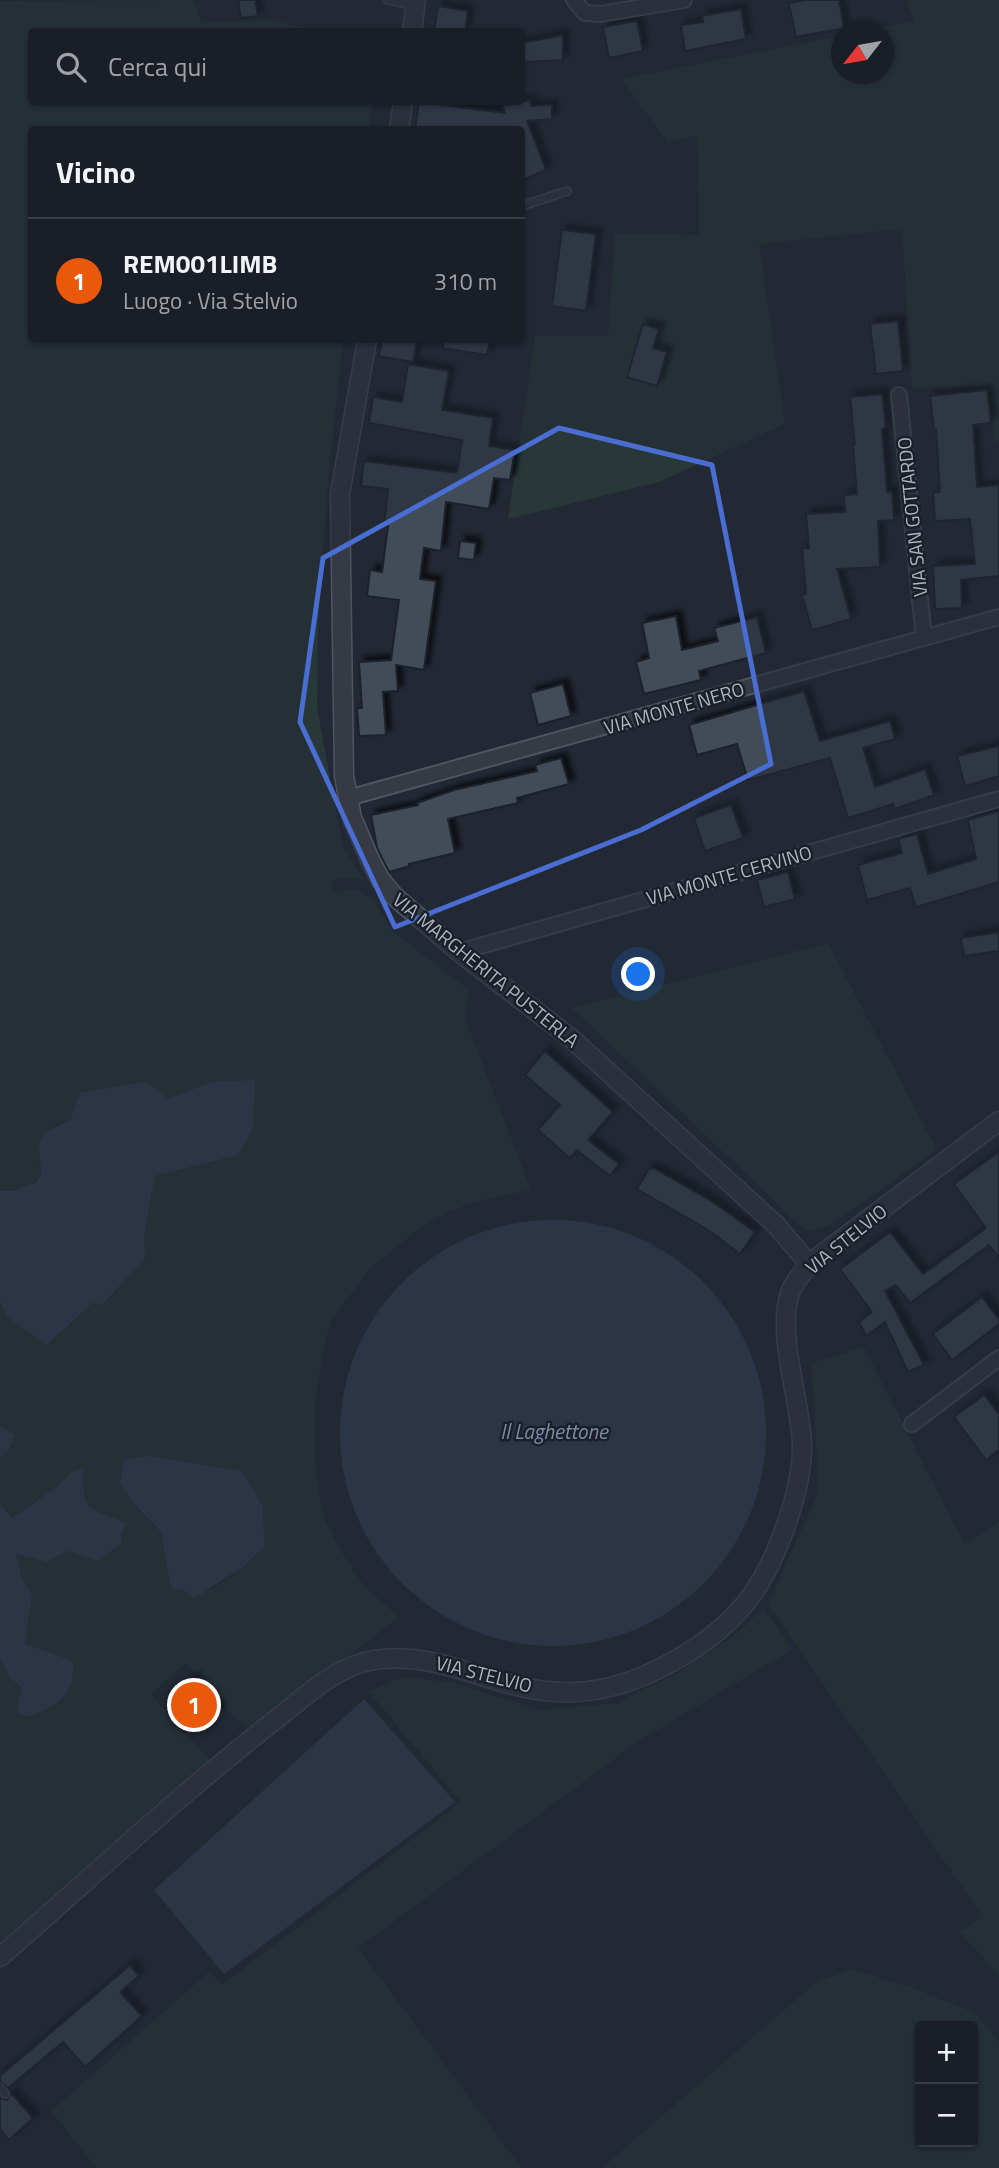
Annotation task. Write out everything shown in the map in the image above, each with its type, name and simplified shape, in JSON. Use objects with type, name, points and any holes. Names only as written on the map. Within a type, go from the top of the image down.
[{"type":"street","points":[[574,0],[585,13],[684,0]]},
{"type":"street","points":[[412,28],[415,3]]},
{"type":"street","points":[[400,126],[403,105]]},
{"type":"street","name":"VIA MARGHERITA PUSTERLA","points":[[366,343],[340,494],[344,776],[352,818],[380,879],[394,896],[459,952],[572,1039],[776,1225],[809,1264]]},
{"type":"street","name":"VIA SAN GOTTARDO","points":[[899,396],[924,638]]},
{"type":"street","name":"VIA MONTE NERO","points":[[348,798],[999,617]]},
{"type":"street","name":"VIA MONTE CERVINO","points":[[459,952],[999,799]]},
{"type":"street","name":"VIA STELVIO","points":[[0,1957],[236,1752],[340,1671],[374,1660],[422,1659],[516,1686],[576,1692],[625,1683],[678,1658],[724,1627],[751,1596],[773,1559],[799,1474],[802,1445],[786,1323],[790,1293],[809,1264],[999,1121]]},
{"type":"street","points":[[912,1424],[999,1358]]},
{"type":"lane","points":[[388,0],[415,3]]},
{"type":"lane","points":[[525,205],[566,191]]},
{"type":"highlighted area","points":[[559,428],[712,465],[771,764],[641,830],[395,927],[300,722],[323,558]]},
{"type":"shaded area","points":[[193,0],[202,23],[273,20],[304,28],[28,28],[28,105],[372,105],[369,126],[28,126],[28,343],[343,343],[328,482],[318,623],[317,708],[343,847],[364,879],[334,879],[331,891],[357,890],[373,898],[392,931],[469,990],[465,1018],[531,1190],[477,1201],[448,1212],[422,1227],[371,1267],[332,1320],[324,1345],[315,1402],[315,1458],[324,1517],[339,1548],[364,1586],[399,1617],[255,1729],[241,1724],[186,1663],[151,1694],[213,1764],[0,1946],[0,1658],[10,1678],[22,1687],[68,1659],[25,1644],[32,1595],[21,1576],[16,1554],[47,1562],[66,1551],[98,1561],[122,1543],[121,1533],[125,1523],[96,1513],[91,1508],[85,1496],[82,1468],[72,1471],[57,1487],[11,1518],[0,1504],[0,1458],[9,1450],[15,1435],[0,1426],[0,1301],[7,1317],[48,1345],[92,1302],[115,1292],[145,1258],[144,1234],[155,1176],[238,1155],[211,1082],[168,1099],[71,1119],[54,1126],[39,1160],[41,1174],[37,1179],[23,1188],[0,1191],[0,1]],"holes":[[[149,1456],[185,1463],[264,1547],[243,1567],[212,1589],[171,1588],[161,1532],[134,1503]]]},
{"type":"shaded area","points":[[907,0],[999,0],[999,441],[995,442],[991,386],[912,389],[902,229],[759,244],[785,424],[659,482],[508,519],[535,336],[608,336],[615,233],[699,235],[698,135],[668,143],[621,79],[831,38],[831,84],[894,84],[894,25],[914,21]]},
{"type":"shaded area","points":[[828,943],[937,1150],[829,1226],[806,1231],[572,1008]]},
{"type":"shaded area","points":[[864,1347],[964,1544],[999,1522],[999,1976],[960,1932],[982,1916],[768,1604],[819,1491],[811,1363]]},
{"type":"shaded area","points":[[763,1608],[793,1649],[639,1741],[358,1948],[522,2168],[96,2168],[51,2111],[210,1971],[222,1985],[461,1802],[368,1691],[402,1677],[451,1682],[542,1710],[617,1703],[678,1672],[741,1630]]},
{"type":"shaded area","points":[[850,1969],[913,1988],[975,2013],[999,2042],[999,2168],[602,2168],[815,1983]]},
{"type":"water","points":[[255,1080],[253,1128],[238,1155],[155,1176],[144,1234],[145,1258],[103,1304],[92,1303],[47,1345],[7,1317],[0,1301],[0,1191],[13,1191],[36,1182],[41,1174],[39,1147],[43,1134],[71,1119],[80,1093],[146,1082],[168,1099],[211,1082]]},
{"type":"water","name":"Il Laghettone","points":[[553,1220],[595,1224],[635,1236],[672,1256],[704,1282],[730,1314],[750,1351],[762,1391],[766,1433],[762,1475],[750,1515],[730,1552],[704,1584],[672,1610],[635,1630],[595,1642],[553,1646],[511,1642],[471,1630],[434,1610],[402,1584],[376,1552],[356,1515],[344,1475],[340,1433],[344,1391],[356,1351],[376,1314],[402,1282],[434,1256],[471,1236],[511,1224]]},
{"type":"water","points":[[0,1426],[15,1435],[9,1450],[0,1458]]},
{"type":"water","points":[[149,1456],[242,1471],[263,1507],[264,1547],[243,1567],[193,1599],[186,1591],[171,1588],[161,1532],[120,1484],[125,1459]]},
{"type":"water","points":[[83,1468],[84,1493],[90,1507],[126,1523],[121,1533],[122,1543],[98,1561],[66,1551],[47,1562],[16,1554],[21,1576],[32,1595],[25,1644],[68,1659],[74,1667],[69,1687],[60,1700],[29,1717],[17,1712],[22,1687],[10,1678],[0,1658],[0,1504],[12,1518],[57,1487],[72,1471]]},
{"type":"water","points":[[364,1699],[455,1802],[224,1974],[154,1890]]},
{"type":"building","points":[[238,0],[255,0],[258,16],[241,18]]},
{"type":"building","points":[[839,0],[843,21],[831,21],[831,30],[796,37],[789,3]]},
{"type":"building","points":[[438,6],[468,11],[466,28],[435,28]]},
{"type":"building","points":[[741,9],[746,39],[685,51],[681,25],[703,22],[702,16]]},
{"type":"building","points":[[637,21],[643,51],[609,58],[603,27]]},
{"type":"building","points":[[563,35],[563,60],[525,62],[525,42]]},
{"type":"building","points":[[530,100],[531,106],[552,105],[552,119],[527,121],[546,170],[525,179],[525,126],[416,126],[419,105],[442,105],[505,113],[503,106],[525,105],[525,101]]},
{"type":"building","points":[[562,230],[596,234],[586,311],[552,306]]},
{"type":"building","points":[[898,321],[903,371],[876,374],[870,324]]},
{"type":"building","points":[[643,324],[659,329],[653,348],[667,352],[657,386],[627,377]]},
{"type":"building","points":[[381,343],[416,343],[413,362],[379,356]]},
{"type":"building","points":[[444,343],[489,343],[487,355],[443,348]]},
{"type":"building","points":[[408,364],[449,371],[442,410],[493,418],[489,446],[515,450],[510,480],[494,478],[489,509],[446,502],[441,551],[424,548],[420,579],[436,581],[424,670],[396,665],[398,691],[383,692],[386,735],[359,736],[357,708],[362,708],[359,662],[391,660],[399,600],[367,596],[370,570],[382,572],[388,526],[384,526],[388,489],[361,486],[364,461],[457,473],[462,440],[369,423],[373,397],[402,402]]},
{"type":"building","points":[[987,390],[991,423],[973,425],[977,487],[999,485],[999,576],[961,580],[962,608],[935,609],[933,566],[975,564],[970,519],[935,521],[933,493],[940,492],[936,429],[930,396]]},
{"type":"building","points":[[882,394],[886,428],[882,429],[887,492],[892,492],[894,520],[878,521],[880,567],[837,569],[851,619],[812,630],[802,595],[806,594],[802,548],[809,548],[806,514],[845,512],[844,495],[857,494],[850,397]]},
{"type":"building","points":[[460,541],[476,543],[474,560],[458,558]]},
{"type":"building","points":[[676,616],[682,650],[718,641],[714,628],[757,617],[766,653],[699,671],[701,680],[644,694],[636,662],[649,658],[642,623]]},
{"type":"building","points":[[563,684],[571,716],[538,725],[530,693]]},
{"type":"building","points":[[804,691],[820,741],[890,721],[895,739],[863,748],[875,787],[925,769],[934,795],[895,809],[893,804],[848,818],[830,758],[748,780],[737,744],[697,755],[689,725]]},
{"type":"building","points":[[999,746],[999,776],[965,786],[957,756]]},
{"type":"building","points":[[561,758],[569,784],[517,798],[518,803],[448,819],[455,853],[409,864],[410,866],[389,872],[377,848],[371,815],[418,805],[417,803],[454,790],[537,771],[535,765]]},
{"type":"building","points":[[731,805],[743,838],[705,851],[694,818]]},
{"type":"building","points":[[999,811],[999,882],[916,907],[910,888],[867,900],[858,865],[902,853],[898,839],[917,834],[928,874],[976,859],[968,820]]},
{"type":"building","points":[[788,872],[795,899],[764,907],[757,880]]},
{"type":"building","points":[[999,932],[999,951],[964,956],[961,938]]},
{"type":"building","points":[[545,1051],[613,1112],[588,1140],[619,1164],[610,1176],[577,1150],[570,1158],[538,1130],[560,1105],[525,1075]]},
{"type":"building","points":[[999,1152],[999,1258],[989,1245],[910,1303],[896,1285],[885,1291],[924,1365],[908,1372],[885,1322],[866,1336],[859,1322],[872,1312],[840,1269],[890,1232],[923,1274],[986,1228],[954,1184]]},
{"type":"building","points":[[649,1169],[655,1169],[711,1201],[755,1232],[740,1254],[710,1231],[637,1189]]},
{"type":"building","points":[[982,1297],[999,1320],[999,1324],[952,1360],[933,1334]]},
{"type":"building","points":[[984,1395],[999,1414],[999,1450],[986,1460],[954,1417]]},
{"type":"building","points":[[193,1677],[221,1710],[195,1732],[167,1700]]},
{"type":"building","points":[[130,1965],[139,1976],[120,1992],[142,2016],[85,2067],[63,2042],[8,2088],[0,2082],[0,2076]]},
{"type":"building","points":[[11,2093],[33,2118],[9,2140],[0,2129],[0,2098],[7,2100]]},
{"type":"place","name":"REM001LIMB","points":[[194,1705]]}]
